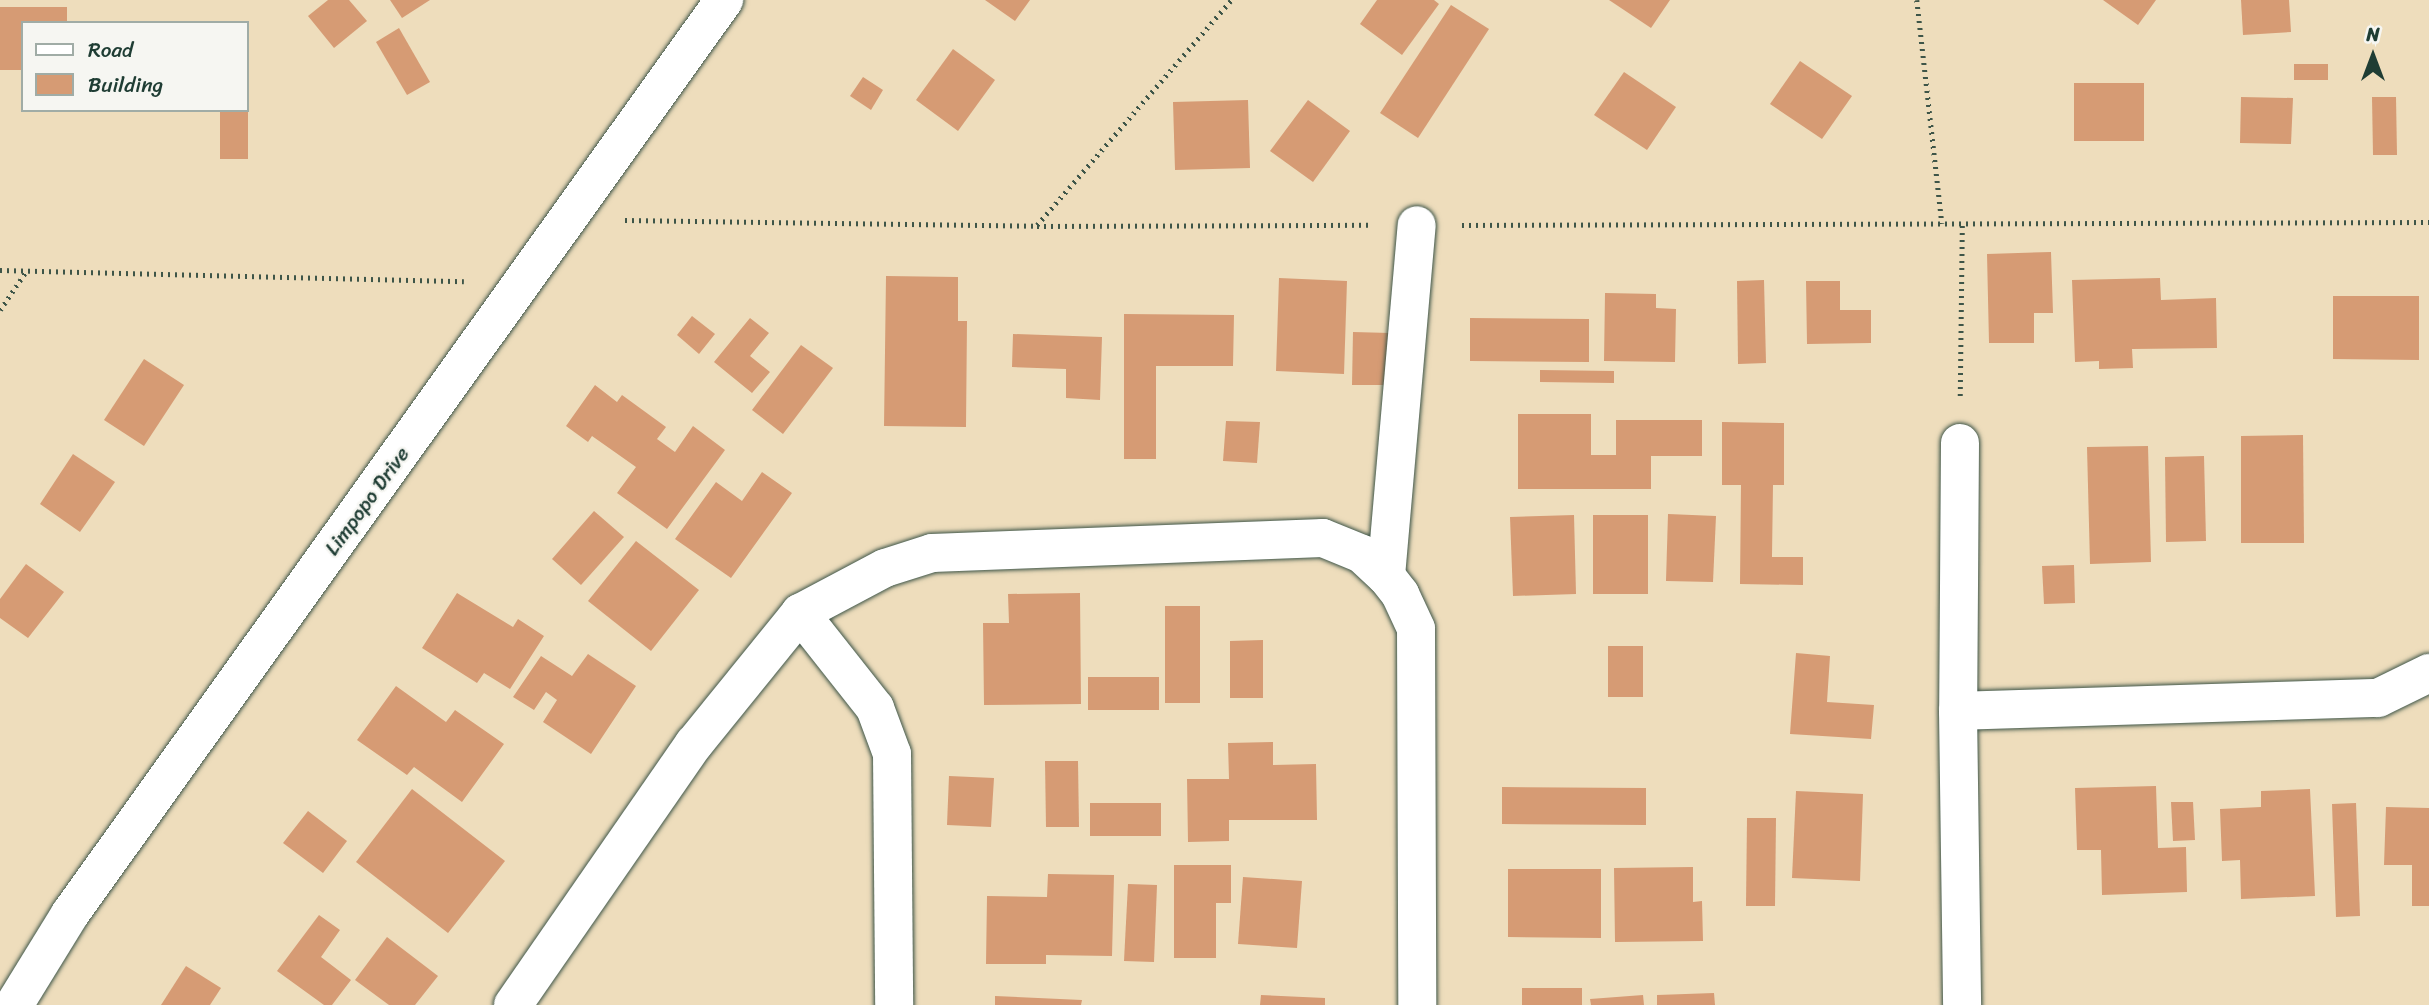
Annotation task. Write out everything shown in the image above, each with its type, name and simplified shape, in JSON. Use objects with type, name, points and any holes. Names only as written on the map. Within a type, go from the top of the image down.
[{"type":"street","name":"Limpopo Drive","points":[[14,1005],[70,914],[724,0]]},
{"type":"street","points":[[1386,576],[1417,225]]},
{"type":"street","points":[[1960,443],[1958,711],[1962,1005]]},
{"type":"street","points":[[513,1005],[694,744],[800,613],[885,568],[932,553],[1323,538],[1362,554],[1386,576],[1400,594],[1416,629],[1418,1005]]},
{"type":"street","points":[[800,613],[875,708],[892,754],[894,1005]]},
{"type":"street","points":[[1958,711],[2378,698],[2429,673]]},
{"type":"path","points":[[1037,226],[1231,0]]},
{"type":"path","points":[[1917,0],[1942,224]]},
{"type":"path","points":[[568,219],[1037,226],[2429,222]]},
{"type":"path","points":[[1960,443],[1962,224]]},
{"type":"path","points":[[0,270],[523,282]]},
{"type":"path","points":[[0,310],[27,270]]},
{"type":"building","points":[[328,0],[349,0],[367,21],[334,48],[308,16]]},
{"type":"building","points":[[390,0],[430,0],[402,18]]},
{"type":"building","points":[[985,0],[1030,0],[1015,21]]},
{"type":"building","points":[[1377,0],[1434,0],[1439,4],[1402,55],[1360,24]]},
{"type":"building","points":[[1609,0],[1670,0],[1651,28]]},
{"type":"building","points":[[2103,0],[2156,0],[2138,25]]},
{"type":"building","points":[[2241,0],[2289,0],[2291,32],[2243,35]]},
{"type":"building","points":[[1451,5],[1489,29],[1418,138],[1380,113]]},
{"type":"building","points":[[0,7],[67,7],[67,21],[21,21],[21,70],[0,70]]},
{"type":"building","points":[[399,28],[430,82],[407,95],[376,42]]},
{"type":"building","points":[[953,49],[995,80],[958,131],[916,100]]},
{"type":"building","points":[[1800,61],[1852,96],[1822,139],[1770,104]]},
{"type":"building","points":[[2294,64],[2328,64],[2328,80],[2294,80]]},
{"type":"building","points":[[1624,72],[1676,107],[1647,150],[1594,115]]},
{"type":"building","points":[[863,77],[883,90],[871,110],[850,96]]},
{"type":"building","points":[[2074,83],[2144,83],[2144,141],[2074,141]]},
{"type":"building","points":[[2241,97],[2293,98],[2291,144],[2240,143]]},
{"type":"building","points":[[2372,97],[2396,97],[2397,155],[2373,155]]},
{"type":"building","points":[[1248,100],[1250,168],[1175,170],[1173,102]]},
{"type":"building","points":[[1308,100],[1350,131],[1313,182],[1270,151]]},
{"type":"building","points":[[220,112],[248,112],[248,159],[220,159]]},
{"type":"building","points":[[2051,252],[2053,313],[2034,313],[2034,343],[1989,343],[1987,254]]},
{"type":"building","points":[[886,276],[958,277],[958,321],[967,321],[966,427],[884,426]]},
{"type":"building","points":[[1279,278],[1347,281],[1344,374],[1276,371]]},
{"type":"building","points":[[2160,278],[2161,300],[2216,298],[2217,348],[2132,349],[2133,368],[2099,369],[2099,361],[2075,362],[2072,280]]},
{"type":"building","points":[[1764,280],[1766,363],[1738,364],[1737,281]]},
{"type":"building","points":[[1806,281],[1840,281],[1840,310],[1871,310],[1871,343],[1807,344]]},
{"type":"building","points":[[1605,293],[1656,294],[1656,308],[1676,309],[1675,362],[1604,361]]},
{"type":"building","points":[[2333,296],[2419,296],[2419,360],[2333,359]]},
{"type":"building","points":[[1124,314],[1234,315],[1233,366],[1156,366],[1156,459],[1124,459]]},
{"type":"building","points":[[692,316],[715,334],[699,354],[677,335]]},
{"type":"building","points":[[750,318],[769,333],[750,356],[770,372],[752,393],[714,362]]},
{"type":"building","points":[[1470,318],[1589,319],[1589,362],[1470,361]]},
{"type":"building","points":[[1353,332],[1390,333],[1390,385],[1352,385]]},
{"type":"building","points":[[1013,334],[1102,337],[1100,400],[1066,398],[1066,369],[1012,367]]},
{"type":"building","points":[[801,345],[833,368],[783,434],[752,410]]},
{"type":"building","points":[[144,359],[184,385],[144,446],[104,420]]},
{"type":"building","points":[[1540,370],[1614,371],[1614,383],[1540,382]]},
{"type":"building","points":[[595,385],[617,402],[622,395],[666,427],[657,439],[675,452],[693,426],[725,450],[667,529],[617,493],[636,467],[592,436],[588,442],[566,426]]},
{"type":"building","points":[[1518,414],[1591,414],[1591,455],[1616,455],[1616,420],[1702,420],[1702,456],[1651,456],[1651,489],[1518,489]]},
{"type":"building","points":[[1226,421],[1260,422],[1257,463],[1223,461]]},
{"type":"building","points":[[1722,422],[1784,423],[1784,485],[1773,485],[1772,557],[1803,557],[1803,585],[1740,584],[1741,485],[1722,485]]},
{"type":"building","points":[[2303,435],[2304,543],[2241,543],[2241,436]]},
{"type":"building","points":[[2148,446],[2151,562],[2090,564],[2087,447]]},
{"type":"building","points":[[73,454],[115,482],[80,532],[40,504]]},
{"type":"building","points":[[2204,456],[2206,541],[2166,542],[2165,457]]},
{"type":"building","points":[[762,472],[792,493],[731,578],[675,539],[716,482],[742,501]]},
{"type":"building","points":[[594,511],[624,537],[581,585],[552,559]]},
{"type":"building","points":[[1668,514],[1716,516],[1713,582],[1666,581]]},
{"type":"building","points":[[1574,515],[1576,594],[1513,596],[1510,517]]},
{"type":"building","points":[[1593,515],[1648,515],[1648,594],[1593,594]]},
{"type":"building","points":[[636,541],[699,590],[651,651],[588,601]]},
{"type":"building","points":[[26,564],[64,592],[28,638],[0,618],[0,599]]},
{"type":"building","points":[[2074,565],[2075,603],[2044,604],[2042,566]]},
{"type":"building","points":[[457,593],[513,627],[518,619],[544,636],[510,689],[484,673],[477,683],[422,648]]},
{"type":"building","points":[[1080,593],[1081,704],[984,705],[983,623],[1009,623],[1008,594]]},
{"type":"building","points":[[1165,606],[1200,606],[1200,703],[1165,703]]},
{"type":"building","points":[[1263,640],[1263,698],[1230,698],[1230,641]]},
{"type":"building","points":[[1608,646],[1643,646],[1643,697],[1608,697]]},
{"type":"building","points":[[1796,653],[1830,656],[1827,702],[1874,705],[1871,739],[1790,734]]},
{"type":"building","points":[[588,654],[636,686],[591,754],[543,722],[557,700],[546,692],[534,710],[513,697],[541,656],[572,676]]},
{"type":"building","points":[[1088,677],[1159,677],[1159,710],[1088,710]]},
{"type":"building","points":[[396,686],[446,722],[455,710],[504,744],[462,802],[414,767],[407,775],[357,740]]},
{"type":"building","points":[[1273,742],[1273,765],[1316,764],[1317,820],[1229,820],[1229,841],[1188,842],[1187,779],[1229,779],[1228,743]]},
{"type":"building","points":[[1045,761],[1078,761],[1079,827],[1046,827]]},
{"type":"building","points":[[949,776],[994,778],[991,827],[947,825]]},
{"type":"building","points":[[2156,786],[2158,848],[2186,847],[2187,892],[2102,895],[2101,850],[2077,850],[2075,788]]},
{"type":"building","points":[[1502,787],[1646,788],[1646,825],[1502,824]]},
{"type":"building","points":[[412,789],[505,861],[448,933],[356,862]]},
{"type":"building","points":[[2310,789],[2315,896],[2241,899],[2240,860],[2222,861],[2220,809],[2261,807],[2261,791]]},
{"type":"building","points":[[1796,791],[1863,794],[1860,881],[1792,878]]},
{"type":"building","points":[[2171,802],[2193,802],[2195,840],[2173,841]]},
{"type":"building","points":[[1090,803],[1161,803],[1161,836],[1090,836]]},
{"type":"building","points":[[2356,803],[2360,916],[2336,917],[2332,804]]},
{"type":"building","points":[[2386,807],[2429,808],[2429,906],[2412,906],[2412,865],[2384,865]]},
{"type":"building","points":[[308,811],[347,841],[323,873],[283,843]]},
{"type":"building","points":[[1747,818],[1776,818],[1775,906],[1746,906]]},
{"type":"building","points":[[1174,865],[1231,865],[1231,903],[1216,903],[1216,958],[1174,958]]},
{"type":"building","points":[[1693,867],[1693,902],[1702,901],[1703,941],[1615,942],[1614,868]]},
{"type":"building","points":[[1508,869],[1601,869],[1601,938],[1508,937]]},
{"type":"building","points":[[1048,874],[1114,875],[1112,956],[1046,955],[1046,964],[986,964],[987,896],[1047,897]]},
{"type":"building","points":[[1243,877],[1302,881],[1297,948],[1238,944]]},
{"type":"building","points":[[1128,884],[1157,885],[1154,962],[1124,961]]},
{"type":"building","points":[[319,915],[340,930],[321,957],[351,980],[332,1005],[324,1005],[277,971]]},
{"type":"building","points":[[387,937],[438,976],[415,1005],[389,1005],[355,980]]},
{"type":"building","points":[[186,966],[221,988],[210,1005],[161,1005]]},
{"type":"building","points":[[1522,988],[1582,988],[1582,1005],[1522,1005]]},
{"type":"building","points":[[1714,993],[1715,1005],[1657,1005],[1657,995]]},
{"type":"building","points":[[1261,995],[1325,998],[1325,1005],[1260,1005]]},
{"type":"building","points":[[1643,995],[1644,1005],[1591,1005],[1590,999]]},
{"type":"building","points":[[995,996],[1082,1000],[1081,1005],[995,1005]]}]
